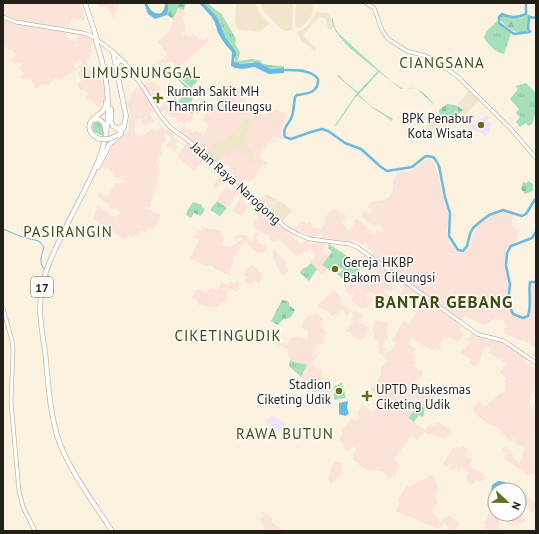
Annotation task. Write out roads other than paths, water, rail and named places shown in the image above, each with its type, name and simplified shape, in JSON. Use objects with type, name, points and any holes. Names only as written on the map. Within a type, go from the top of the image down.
[{"type":"highway","name":"17","points":[[84,3],[107,72],[110,120],[101,160],[51,262],[43,288],[41,321],[54,419],[59,435],[70,460],[113,531]]},
{"type":"highway","name":"17","points":[[96,38],[107,79],[109,102],[108,119],[101,152],[92,174],[49,262],[42,289],[40,318],[50,400],[57,436],[68,461],[113,531]]},
{"type":"highway","points":[[94,175],[113,142],[123,132],[126,125],[127,113],[114,53]]},
{"type":"highway","points":[[107,79],[106,105],[102,112],[92,120],[89,128],[93,136],[109,139],[118,135],[124,128],[126,119],[114,53]]},
{"type":"highway","points":[[117,65],[119,60],[122,60]]},
{"type":"highway","points":[[110,102],[111,122],[115,127],[122,127],[126,119]]},
{"type":"highway","points":[[100,138],[94,135],[90,130],[91,123],[96,119],[102,121],[105,127],[101,152]]},
{"type":"highway","points":[[118,135],[126,125]]},
{"type":"main road","points":[[366,3],[375,10],[382,30],[388,39],[408,51],[426,56],[457,76],[510,128],[536,158]]},
{"type":"main road","name":"Jalan Raya Narogong","points":[[3,17],[12,21],[87,34],[114,53]]},
{"type":"main road","name":"Jalan Raya Narogong","points":[[54,28],[87,32],[106,45],[122,60],[139,82],[160,115],[171,127],[210,157],[236,186],[257,200],[286,228],[308,239],[349,244],[357,247],[477,334],[503,341],[536,363]]},
{"type":"main road","points":[[106,45],[122,60]]},
{"type":"main road","points":[[3,308],[12,341],[13,351],[11,402],[19,491],[25,510],[35,531]]},
{"type":"water","points":[[144,3],[147,3],[154,12],[158,14],[163,11],[165,3],[168,3],[167,15],[155,19],[148,14]]},
{"type":"water","points":[[199,3],[204,3],[217,17],[225,37],[236,52],[235,62],[242,64],[258,62],[271,69],[284,68],[284,73],[269,74],[254,67],[243,69],[231,66],[232,52],[218,33],[211,16]]},
{"type":"water","points":[[348,401],[347,408],[349,414],[345,416],[339,414],[339,403]]},
{"type":"waterway","points":[[526,3],[526,14],[514,17],[502,14],[499,17],[499,23],[514,34],[530,32],[528,29],[529,17],[536,18]]},
{"type":"waterway","points":[[282,70],[296,70],[311,73],[318,79],[315,90],[309,93],[297,95],[295,97],[292,116],[284,131],[285,137],[291,139],[322,129],[328,131],[345,143],[361,149],[387,171],[412,167],[426,156],[433,157],[435,159],[439,166],[445,197],[450,213],[449,236],[458,250],[463,251],[467,246],[473,228],[489,215],[503,210],[522,216],[526,214],[536,199]]},
{"type":"waterway","points":[[3,229],[22,237],[39,241],[44,247],[41,261],[44,269]]},
{"type":"waterway","points":[[536,232],[532,238],[511,246],[507,253],[506,266],[510,284],[508,302],[513,314],[523,318],[528,316],[530,307],[530,282],[536,282]]},
{"type":"waterway","points":[[45,283],[47,287]]},
{"type":"place","name":"Rumah Sakit MH Thamrin Cileungsu","points":[[158,98]]},
{"type":"place","name":"BPK Penabur Kota Wisata","points":[[481,125]]},
{"type":"place","name":"Gereja HKBP Bakom Cileungsi","points":[[335,269]]},
{"type":"place","name":"Stadion Ciketing Udik","points":[[339,391]]},
{"type":"place","name":"UPTD Puskesmas Ciketing Udik","points":[[367,396]]},
{"type":"district","name":"CIANGSANA","points":[[442,62]]},
{"type":"district","name":"LIMUSNUNGGAL","points":[[142,72]]},
{"type":"district","name":"PASIRANGIN","points":[[68,231]]},
{"type":"district","name":"BANTAR GEBANG","points":[[444,302]]},
{"type":"district","name":"CIKETINGUDIK","points":[[228,335]]},
{"type":"district","name":"RAWA BUTUN","points":[[285,433]]}]
